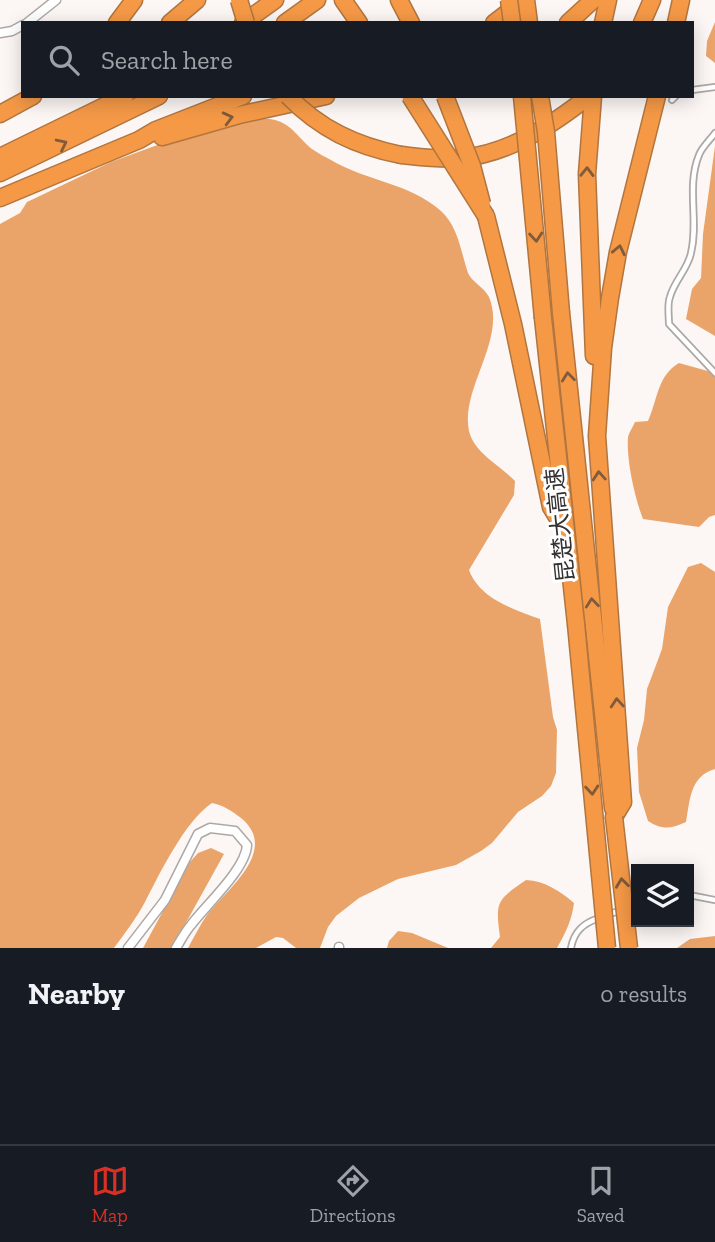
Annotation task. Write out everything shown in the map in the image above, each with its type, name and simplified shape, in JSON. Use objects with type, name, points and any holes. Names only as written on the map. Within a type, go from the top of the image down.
[{"type":"highway","points":[[118,21],[134,0]]},
{"type":"highway","points":[[172,21],[197,0]]},
{"type":"highway","points":[[239,0],[244,21]]},
{"type":"highway","points":[[247,21],[275,0]]},
{"type":"highway","points":[[288,21],[317,0]]},
{"type":"highway","points":[[343,0],[358,21]]},
{"type":"highway","points":[[399,0],[410,21]]},
{"type":"highway","points":[[509,0],[512,21]]},
{"type":"highway","points":[[497,21],[525,0],[529,21]]},
{"type":"highway","points":[[570,21],[593,0]]},
{"type":"highway","points":[[603,21],[608,0]]},
{"type":"highway","points":[[643,21],[652,0]]},
{"type":"highway","points":[[676,21],[681,0]]},
{"type":"highway","points":[[0,114],[29,98]]},
{"type":"highway","points":[[0,157],[121,98]]},
{"type":"highway","points":[[0,173],[155,98]]},
{"type":"highway","points":[[0,198],[139,140],[156,130],[238,98]]},
{"type":"highway","points":[[290,98],[315,121],[352,142],[381,151],[421,157],[461,158],[499,150],[518,142],[588,98]]},
{"type":"highway","points":[[139,140],[162,137],[239,115],[317,98]]},
{"type":"highway","points":[[411,98],[486,216]]},
{"type":"highway","points":[[446,98],[472,166],[486,216],[513,324],[551,507],[565,530]]},
{"type":"highway","name":"昆楚大高速","points":[[522,98],[542,318],[576,624],[607,948]]},
{"type":"highway","name":"昆楚大高速","points":[[540,98],[546,132],[561,313],[629,948]]},
{"type":"highway","points":[[591,98],[587,174],[597,436],[623,802],[614,817]]},
{"type":"highway","points":[[597,436],[603,348],[618,252],[668,98]]},
{"type":"street","points":[[29,21],[56,0]]},
{"type":"street","points":[[0,33],[21,26]]},
{"type":"street","points":[[128,948],[165,900],[198,834],[210,828],[235,831],[247,845],[246,852],[238,867],[190,926],[176,948]]},
{"type":"lane","points":[[694,90],[715,87]]},
{"type":"lane","points":[[715,134],[700,153],[694,174],[692,200],[695,226],[692,252],[670,297],[668,324],[715,373]]},
{"type":"lane","points":[[694,896],[715,900]]},
{"type":"lane","points":[[571,948],[577,931],[586,922],[631,907]]},
{"type":"shaded area","points":[[715,22],[715,63],[706,56],[707,41]]},
{"type":"shaded area","points":[[239,115],[281,122],[326,158],[402,188],[429,202],[447,217],[458,240],[468,273],[489,297],[493,313],[492,330],[471,398],[469,431],[482,453],[515,481],[514,495],[469,570],[474,580],[489,596],[540,619],[557,730],[556,773],[551,786],[542,796],[518,812],[492,843],[456,865],[398,879],[359,898],[336,916],[328,927],[320,948],[296,948],[283,938],[276,937],[256,948],[188,948],[207,915],[237,881],[253,856],[255,843],[252,830],[241,818],[212,803],[183,835],[138,914],[114,948],[0,948],[0,224],[20,213],[27,202],[111,162]]},
{"type":"shaded area","points":[[715,146],[715,336],[686,319],[692,289],[701,278],[703,234]]},
{"type":"shaded area","points":[[679,363],[715,373],[715,515],[699,527],[643,519],[628,456],[628,437],[635,422],[648,421],[662,381]]},
{"type":"shaded area","points":[[701,563],[715,572],[715,769],[700,777],[696,783],[690,797],[686,822],[662,827],[648,821],[639,792],[637,748],[644,720],[647,689],[662,649],[668,607],[688,567]]},
{"type":"shaded area","points":[[211,848],[224,854],[172,948],[143,948],[189,863],[198,853]]},
{"type":"shaded area","points":[[526,880],[552,887],[574,903],[563,937],[557,948],[491,948],[500,937],[500,903],[509,892]]},
{"type":"shaded area","points":[[398,931],[412,933],[448,948],[387,948],[389,941]]},
{"type":"shaded area","points":[[715,936],[715,948],[677,948],[690,939]]}]
